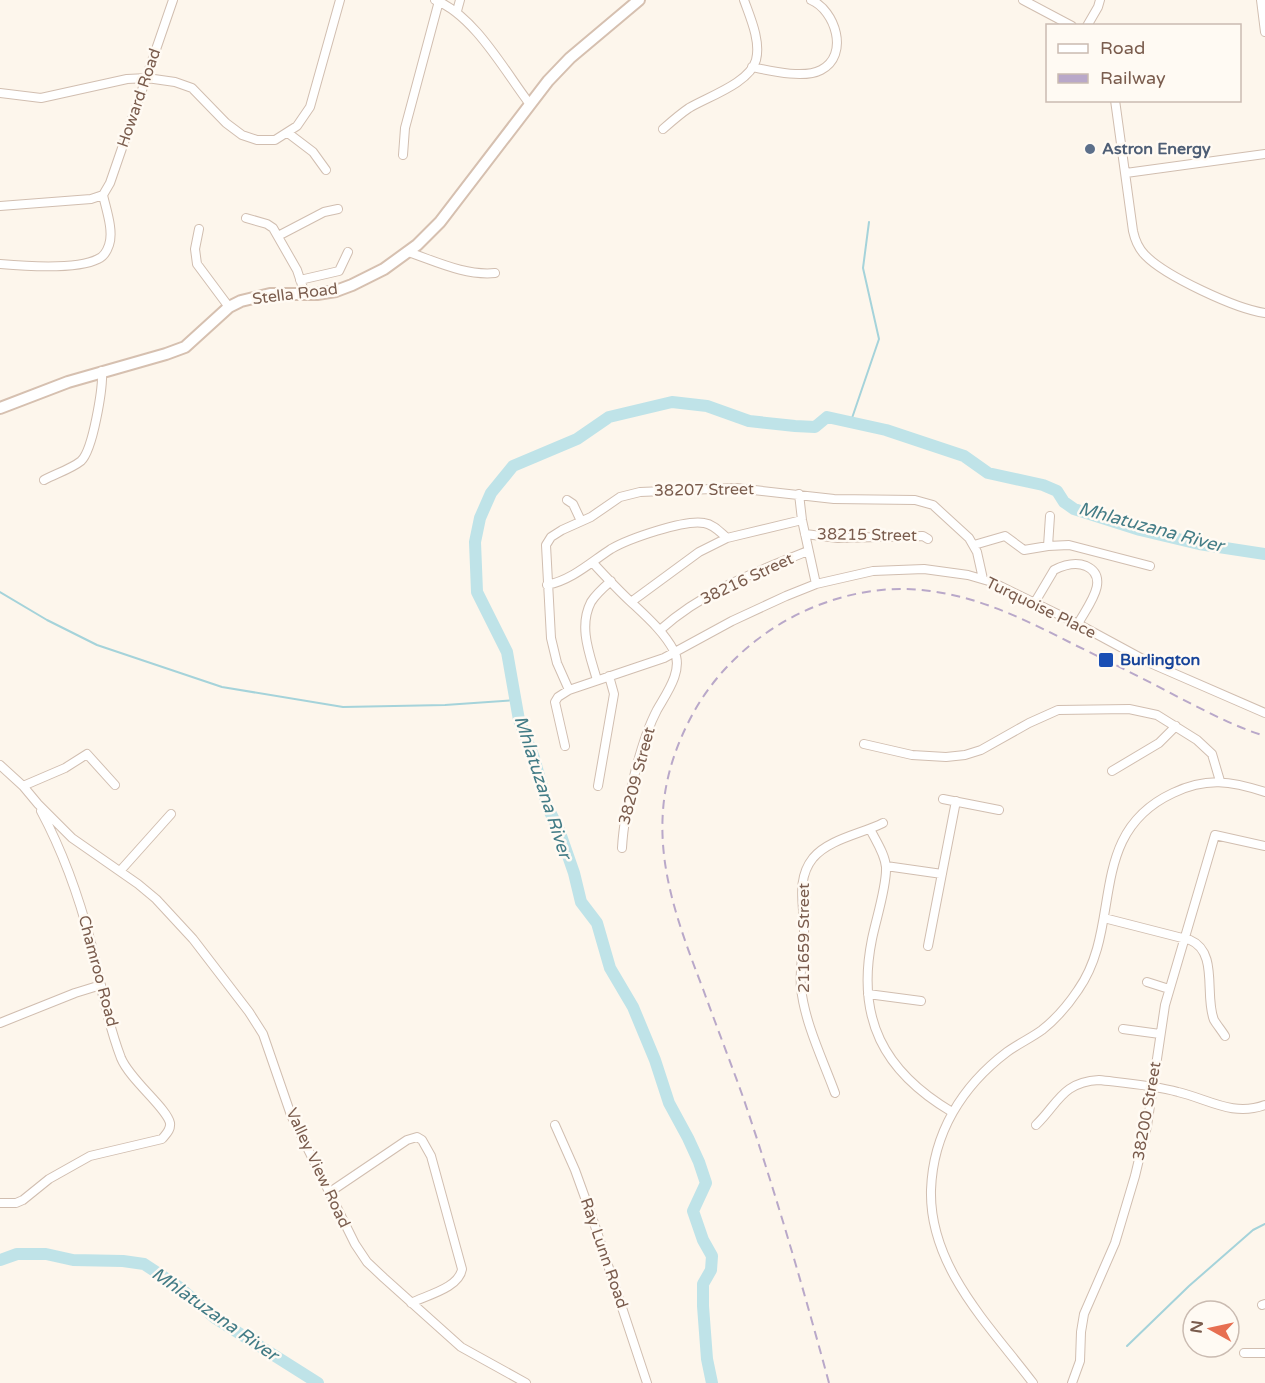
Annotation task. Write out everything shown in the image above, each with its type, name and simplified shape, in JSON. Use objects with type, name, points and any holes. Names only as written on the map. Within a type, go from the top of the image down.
[{"type":"main road","name":"Stella Road","points":[[0,408],[68,382],[185,347],[229,307],[241,301],[263,295],[327,292],[352,285],[384,268],[408,252],[446,214],[529,103],[570,58],[639,0]]},
{"type":"street","name":"Howard Road","points":[[103,195],[110,183],[173,0]]},
{"type":"street","points":[[0,93],[41,98],[121,81],[147,78],[175,82],[192,88],[234,130],[246,137],[257,140],[275,140],[302,121],[310,107],[340,0]]},
{"type":"street","points":[[457,11],[460,0]]},
{"type":"street","points":[[663,129],[688,109],[724,90],[752,67],[757,57],[752,26],[744,0]]},
{"type":"street","points":[[752,67],[792,75],[820,71],[825,67],[835,50],[837,36],[824,8],[812,0]]},
{"type":"street","points":[[1023,0],[1068,24]]},
{"type":"street","points":[[1088,24],[1100,0]]},
{"type":"street","points":[[1261,0],[1265,32]]},
{"type":"street","points":[[403,155],[405,128],[437,1],[457,11],[471,25],[529,103]]},
{"type":"street","points":[[1115,102],[1134,238],[1145,255],[1186,282],[1240,307],[1265,313]]},
{"type":"street","points":[[288,133],[313,152],[326,170]]},
{"type":"street","points":[[1126,173],[1265,154]]},
{"type":"street","points":[[0,206],[91,199],[103,195],[110,241],[105,252],[98,259],[62,265],[0,264]]},
{"type":"street","points":[[278,236],[324,212],[338,209]]},
{"type":"street","points":[[246,218],[270,226],[278,236],[297,270],[305,294]]},
{"type":"street","points":[[199,229],[195,249],[196,264],[229,307]]},
{"type":"street","points":[[300,280],[339,271],[348,252]]},
{"type":"street","points":[[408,252],[468,271],[482,274],[495,273]]},
{"type":"street","points":[[44,480],[80,462],[86,454],[99,402],[102,371]]},
{"type":"street","name":"38207 Street","points":[[569,690],[553,652],[544,550],[548,541],[562,530],[591,517],[620,497],[640,492],[736,488],[834,499],[887,498],[929,503],[941,511],[974,545],[983,579]]},
{"type":"street","points":[[799,494],[802,520],[816,584]]},
{"type":"street","points":[[567,500],[573,504],[581,521]]},
{"type":"street","points":[[1048,546],[1050,516]]},
{"type":"street","points":[[631,602],[699,552],[727,538],[802,520]]},
{"type":"street","points":[[547,585],[560,582],[610,550],[635,538],[689,523],[710,524],[727,538]]},
{"type":"street","name":"38215 Street","points":[[805,534],[838,537],[920,536],[928,539]]},
{"type":"street","points":[[974,545],[1005,536],[1024,550],[1069,545],[1150,566]]},
{"type":"street","name":"38216 Street","points":[[660,630],[716,590],[808,551]]},
{"type":"street","points":[[593,563],[660,630],[675,652]]},
{"type":"street","points":[[1035,602],[1048,577],[1057,568],[1077,564],[1092,569],[1097,575],[1098,585],[1078,624]]},
{"type":"street","name":"Turquoise Place","points":[[569,690],[650,663],[732,621],[816,584],[854,574],[891,570],[940,570],[983,579],[1035,602],[1150,663],[1265,713]]},
{"type":"street","points":[[597,680],[587,644],[585,627],[592,600],[611,581]]},
{"type":"street","name":"38209 Street","points":[[622,848],[624,822],[639,762],[653,719],[672,686],[676,670],[675,652]]},
{"type":"street","points":[[598,786],[614,694],[609,676]]},
{"type":"street","points":[[565,746],[555,702],[558,697],[569,690]]},
{"type":"street","points":[[864,744],[912,755],[946,757],[965,755],[981,750],[1029,723],[1065,709],[1085,711],[1118,708],[1146,711],[1157,715],[1197,740],[1212,754],[1220,781]]},
{"type":"street","points":[[1112,771],[1160,743],[1176,726]]},
{"type":"street","points":[[23,786],[65,768],[87,754],[115,785]]},
{"type":"street","name":"Valley View Road","points":[[0,765],[72,838],[156,899],[181,924],[263,1034],[291,1114],[361,1254],[411,1303],[461,1347],[526,1383]]},
{"type":"street","points":[[1033,1383],[952,1274],[940,1248],[931,1208],[932,1173],[940,1139],[952,1112],[966,1091],[992,1065],[1041,1030],[1065,1008],[1080,987],[1094,961],[1117,851],[1124,837],[1138,819],[1165,797],[1194,785],[1220,781],[1265,792]]},
{"type":"street","points":[[943,799],[999,810]]},
{"type":"street","points":[[928,946],[956,801]]},
{"type":"street","name":"Chamroo Road","points":[[0,1203],[16,1203],[23,1200],[49,1179],[90,1156],[162,1139],[170,1129],[168,1119],[123,1063],[80,904],[56,842],[38,804]]},
{"type":"street","points":[[120,871],[171,814]]},
{"type":"street","name":"211659 Street","points":[[835,1093],[807,1017],[801,988],[804,923],[802,884],[808,865],[822,850],[833,843],[883,823]]},
{"type":"street","points":[[870,829],[886,866],[867,978],[868,994],[878,1036],[893,1062],[907,1079],[952,1112]]},
{"type":"street","name":"38200 Street","points":[[1072,1383],[1080,1361],[1084,1314],[1115,1243],[1130,1196],[1144,1138],[1169,989],[1215,835],[1265,846]]},
{"type":"street","points":[[886,866],[942,874]]},
{"type":"street","points":[[1104,918],[1185,938],[1200,946],[1206,958],[1213,1014],[1225,1036]]},
{"type":"street","points":[[1147,982],[1169,989]]},
{"type":"street","points":[[0,1023],[101,985]]},
{"type":"street","points":[[868,994],[921,1001]]},
{"type":"street","points":[[1123,1029],[1160,1034]]},
{"type":"street","points":[[1036,1125],[1046,1116],[1062,1094],[1091,1080],[1178,1091],[1230,1109],[1244,1110],[1265,1105]]},
{"type":"street","name":"Ray Lunn Road","points":[[555,1125],[592,1217],[647,1383]]},
{"type":"street","points":[[330,1192],[406,1140],[417,1137],[422,1140],[432,1156],[462,1269],[461,1276],[456,1282],[411,1303]]},
{"type":"street","points":[[1244,1353],[1265,1353]]},
{"type":"waterway","points":[[851,421],[879,339],[863,268],[869,222]]},
{"type":"waterway","name":"Mhlatuzana River","points":[[712,1383],[707,1359],[703,1306],[703,1284],[711,1270],[712,1256],[703,1240],[693,1211],[706,1183],[688,1138],[669,1103],[655,1060],[633,1007],[610,968],[597,923],[581,902],[574,873],[559,830],[548,808],[534,758],[519,720],[507,652],[477,592],[475,542],[480,518],[491,493],[513,466],[577,439],[609,417],[672,402],[707,406],[749,421],[815,427],[827,417],[886,430],[964,456],[988,473],[1043,485],[1057,491],[1064,502],[1074,509],[1140,530],[1199,544],[1265,554]]},
{"type":"waterway","points":[[0,592],[47,620],[97,645],[222,687],[343,707],[445,705],[516,700]]},
{"type":"waterway","points":[[1127,1346],[1189,1286],[1253,1230],[1265,1224]]},
{"type":"waterway","name":"Mhlatuzana River","points":[[0,1260],[17,1254],[46,1254],[73,1260],[123,1261],[144,1264],[179,1287],[215,1318],[318,1383]]},
{"type":"railway","points":[[829,1383],[766,1168],[743,1097],[690,955],[670,889],[664,856],[662,823],[665,790],[674,756],[702,698],[719,676],[747,648],[776,626],[796,615],[839,598],[884,590],[907,589],[950,594],[1005,612],[1040,627],[1221,718],[1265,736]]},
{"type":"place","name":"Astron Energy","points":[[1090,149]]},
{"type":"place","name":"Burlington","points":[[1106,660]]}]
